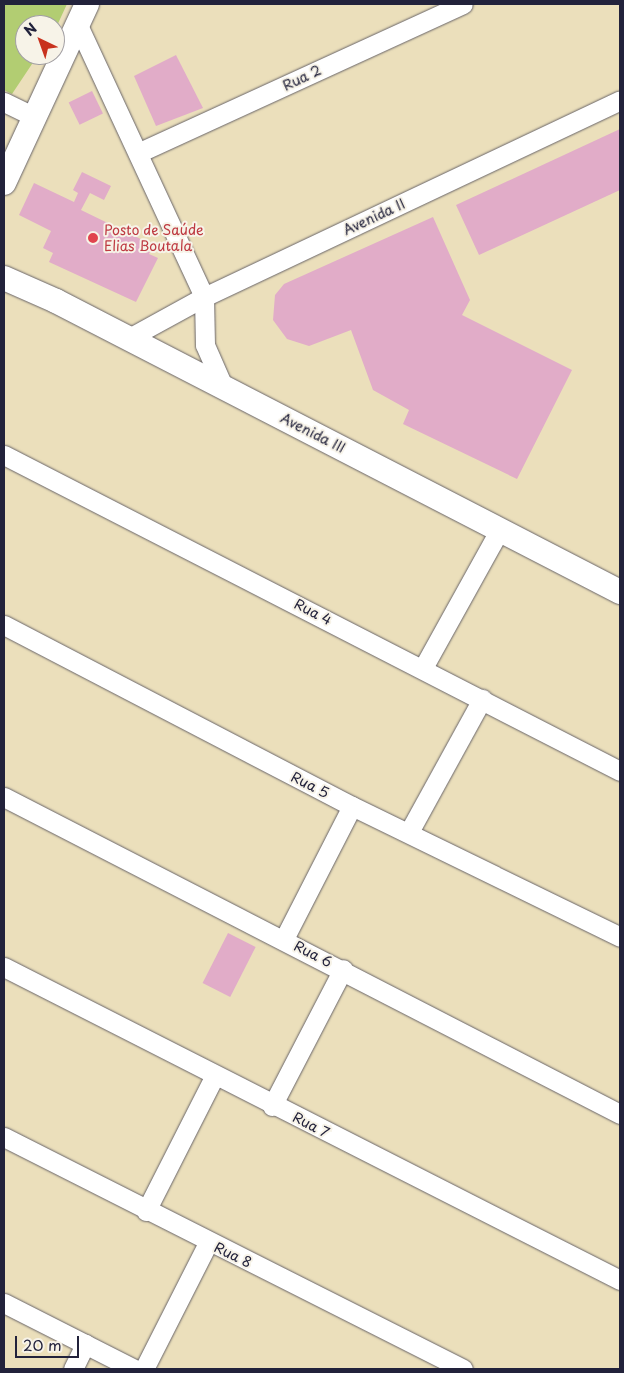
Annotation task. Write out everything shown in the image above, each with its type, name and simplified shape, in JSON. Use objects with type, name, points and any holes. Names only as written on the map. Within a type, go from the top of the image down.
[{"type":"street","name":"Rua 2","points":[[140,152],[463,4]]},
{"type":"street","points":[[85,9],[140,152],[204,297],[206,345],[223,386]]},
{"type":"street","points":[[4,183],[33,116],[85,9]]},
{"type":"street","name":"Avenida II","points":[[129,338],[204,297],[620,100]]},
{"type":"street","points":[[4,102],[33,116]]},
{"type":"street","name":"Avenida III","points":[[4,278],[129,338],[620,592]]},
{"type":"street","name":"Rua 4","points":[[4,455],[423,668],[620,771]]},
{"type":"street","points":[[423,668],[500,529]]},
{"type":"street","name":"Rua 5","points":[[4,625],[352,806],[409,832],[620,937]]},
{"type":"street","points":[[409,832],[482,699]]},
{"type":"street","name":"Rua 6","points":[[4,797],[343,969],[620,1114]]},
{"type":"street","points":[[284,939],[352,806]]},
{"type":"street","name":"Rua 7","points":[[4,968],[214,1077],[620,1280]]},
{"type":"street","points":[[272,1106],[343,969]]},
{"type":"street","points":[[146,1211],[214,1077]]},
{"type":"street","name":"Rua 8","points":[[4,1137],[208,1243],[463,1369]]},
{"type":"street","points":[[144,1369],[208,1243]]},
{"type":"street","points":[[4,1303],[134,1369]]},
{"type":"street","points":[[73,1369],[86,1344]]},
{"type":"green space","points":[[4,4],[67,4],[62,15],[15,15],[15,65],[31,65],[12,94],[4,90]]},
{"type":"building","points":[[176,55],[203,108],[156,126],[134,76]]},
{"type":"building","points":[[92,91],[103,113],[80,125],[69,102]]},
{"type":"building","points":[[620,129],[620,190],[479,255],[456,205]]},
{"type":"building","name":"Posto de Saúde Elias Boutala","points":[[82,172],[111,186],[104,200],[90,193],[81,210],[153,245],[149,254],[158,258],[136,302],[49,262],[53,253],[43,248],[51,231],[19,215],[34,183],[74,202],[78,193],[73,190]]},
{"type":"building","points":[[433,217],[470,300],[462,315],[572,370],[517,479],[403,424],[409,410],[373,390],[351,330],[309,346],[287,339],[273,320],[275,295],[284,284]]},
{"type":"building","points":[[228,933],[256,947],[230,997],[203,983]]},
{"type":"place","name":"Posto de Saúde Elias Boutala","points":[[93,238]]}]
